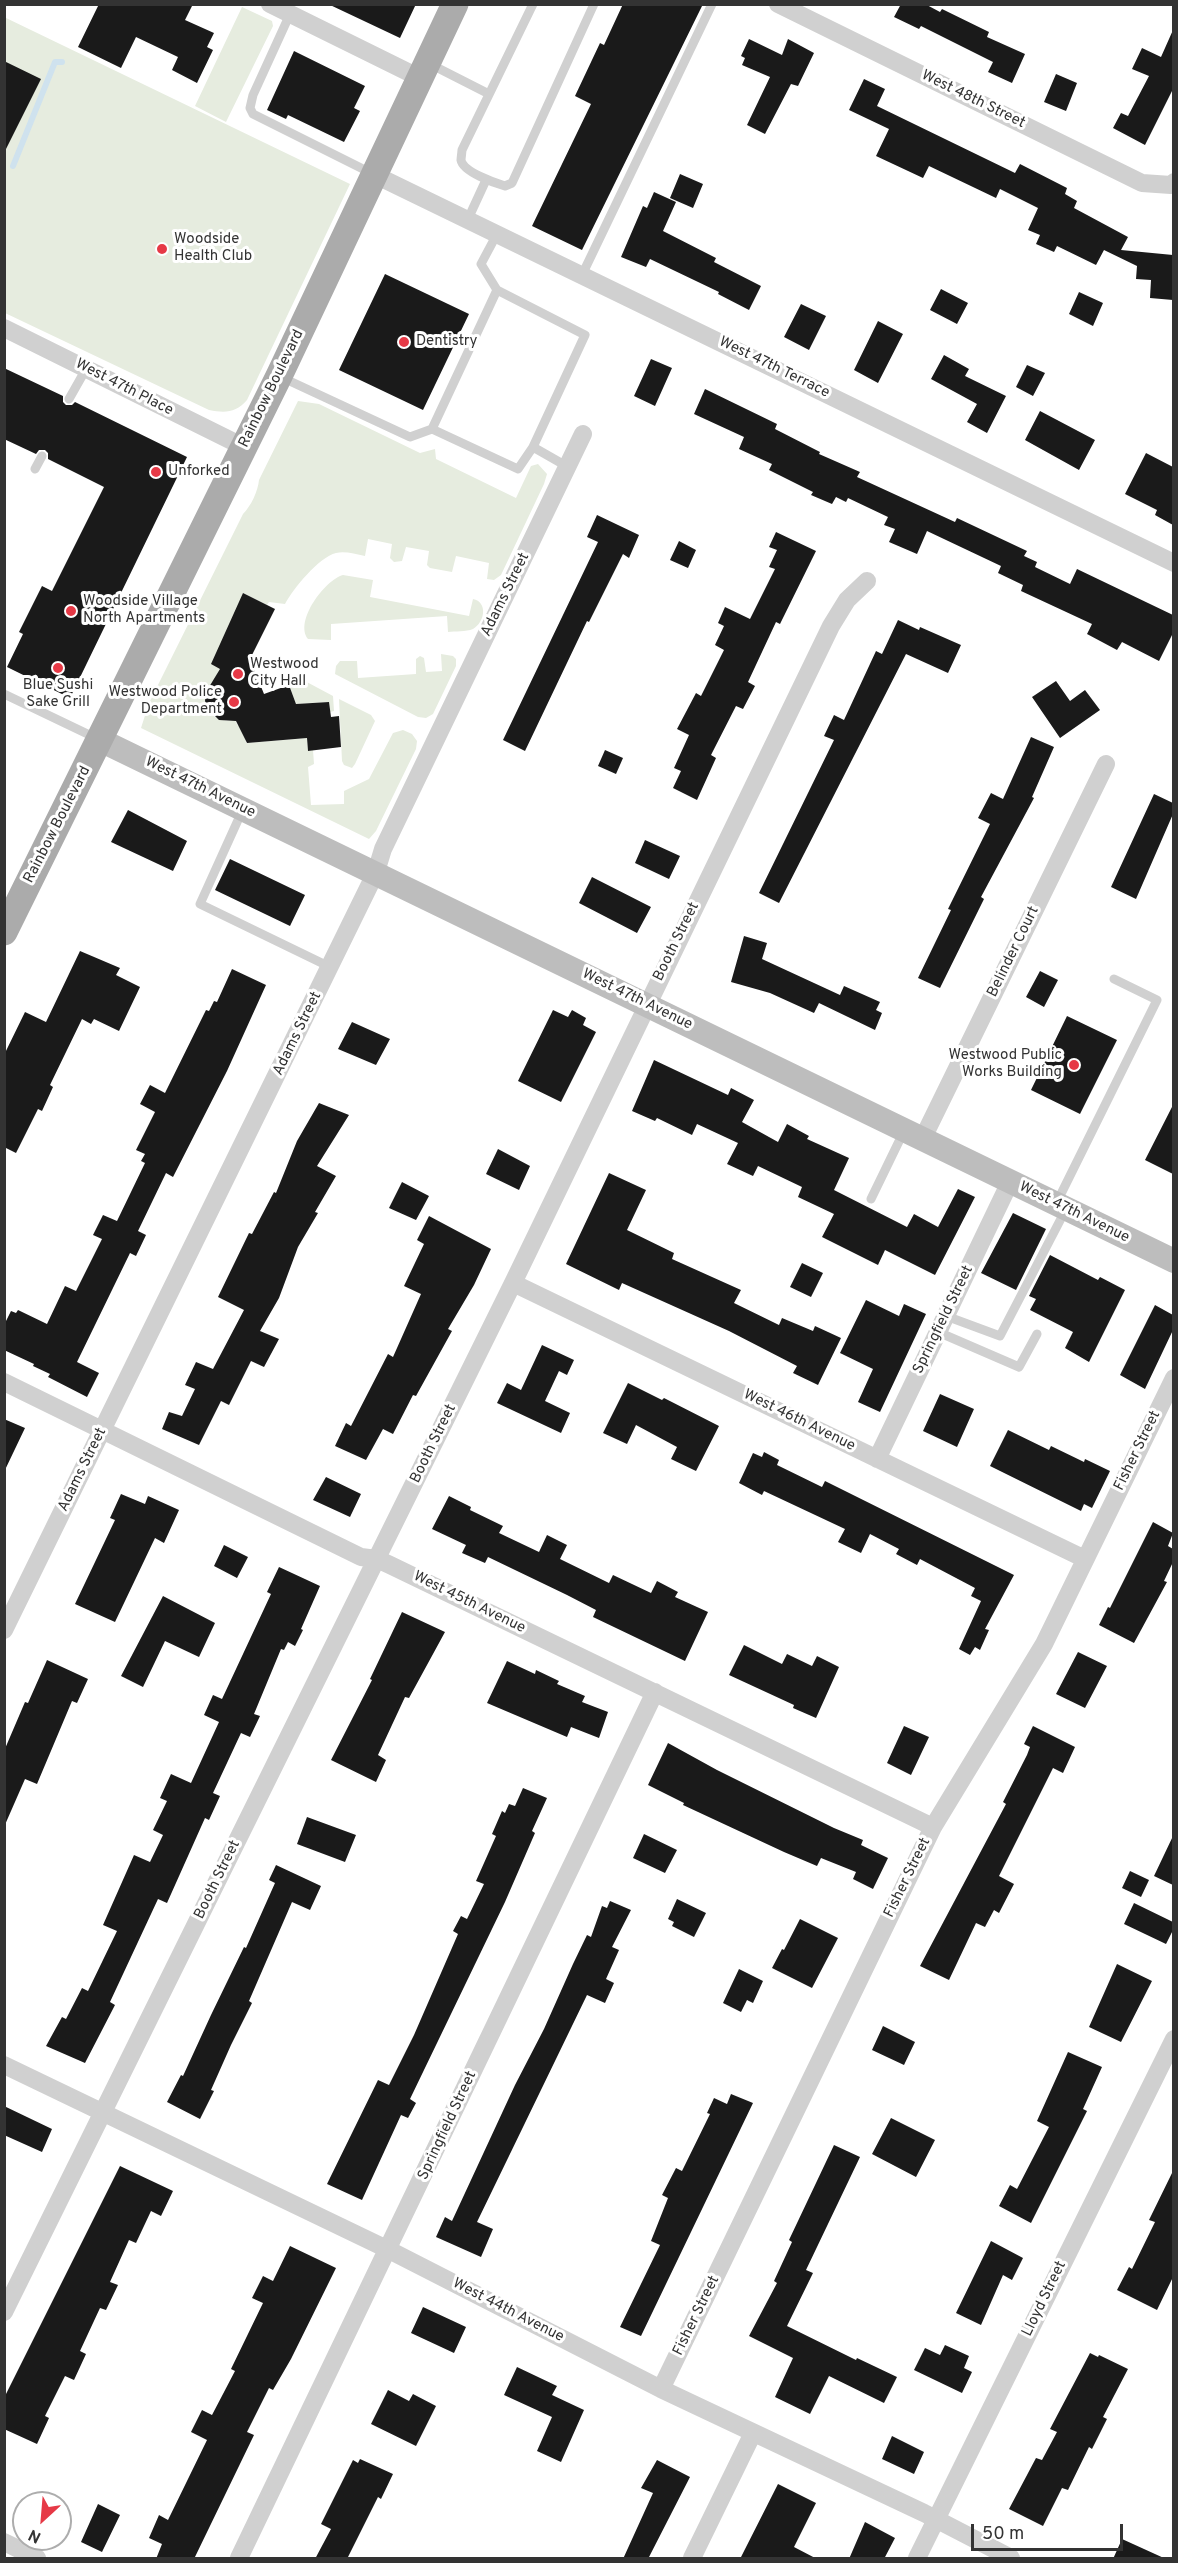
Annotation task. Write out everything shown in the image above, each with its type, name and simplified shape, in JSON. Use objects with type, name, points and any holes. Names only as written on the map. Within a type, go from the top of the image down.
[{"type":"main road","name":"Rainbow Boulevard","points":[[4,932],[12,898],[100,740],[279,376],[455,4]]},
{"type":"street","name":"West 48th Street","points":[[778,4],[1142,183],[1172,184]]},
{"type":"street","points":[[284,9],[424,70]]},
{"type":"street","name":"West 47th Terrace","points":[[373,174],[1173,563]]},
{"type":"street","name":"West 47th Place","points":[[4,328],[244,447]]},
{"type":"street","name":"Adams Street","points":[[4,1630],[376,872],[383,849],[583,434]]},
{"type":"street","name":"Booth Street","points":[[4,2312],[513,1283],[831,626],[848,600],[867,581]]},
{"type":"street","name":"West 47th Avenue","points":[[100,740],[376,872],[1173,1261]]},
{"type":"street","name":"Belinder Court","points":[[913,1136],[1106,765]]},
{"type":"street","name":"Springfield Street","points":[[877,1459],[1011,1182]]},
{"type":"street","name":"West 46th Avenue","points":[[513,1283],[1085,1559]]},
{"type":"street","name":"Fisher Street","points":[[661,2389],[933,1827],[1044,1644],[1173,1378]]},
{"type":"street","name":"West 45th Avenue","points":[[4,1382],[361,1557],[377,1559],[933,1827]]},
{"type":"street","name":"Springfield Street","points":[[239,2559],[655,1692]]},
{"type":"street","name":"Lloyd Street","points":[[916,2559],[1173,2039]]},
{"type":"street","name":"West 44th Avenue","points":[[4,2065],[389,2250],[661,2389],[936,2519],[1011,2559]]},
{"type":"street","points":[[692,2559],[753,2433]]},
{"type":"street","points":[[4,2542],[37,2559]]},
{"type":"lane","points":[[533,4],[462,150],[461,160],[464,166],[486,180],[505,186],[512,183],[594,4]]},
{"type":"lane","points":[[582,275],[712,4]]},
{"type":"lane","points":[[284,9],[253,95],[250,108],[253,114],[373,174]]},
{"type":"lane","points":[[424,70],[489,94]]},
{"type":"lane","points":[[468,219],[486,180]]},
{"type":"lane","points":[[279,376],[410,437],[432,429],[518,469],[533,447],[585,335],[497,290],[481,264],[497,234]]},
{"type":"lane","points":[[432,429],[497,290]]},
{"type":"lane","points":[[69,399],[86,369]]},
{"type":"lane","points":[[533,447],[568,467]]},
{"type":"lane","points":[[35,469],[42,456]]},
{"type":"lane","points":[[4,693],[100,740]]},
{"type":"lane","points":[[243,809],[200,904],[330,967]]},
{"type":"lane","points":[[942,1324],[1000,1336],[1157,1000],[1114,979]]},
{"type":"lane","points":[[871,1199],[913,1136]]},
{"type":"lane","points":[[942,1324],[1019,1367],[1037,1334]]},
{"type":"shaded area","points":[[242,7],[272,21],[273,26],[226,122],[195,106]]},
{"type":"shaded area","name":"Woodside Health Club","points":[[4,17],[350,184],[247,400],[234,410],[225,412],[209,410],[5,313]]},
{"type":"shaded area","points":[[298,401],[319,404],[420,453],[435,449],[436,459],[516,498],[531,466],[538,464],[547,474],[501,575],[494,580],[487,579],[489,563],[456,556],[452,572],[430,568],[427,565],[429,551],[406,547],[402,561],[394,562],[390,558],[392,544],[368,539],[365,556],[343,552],[329,556],[307,574],[285,604],[269,602],[267,605],[243,593],[224,662],[205,694],[206,705],[219,719],[235,720],[238,726],[244,723],[246,743],[307,738],[308,751],[313,750],[314,764],[308,767],[311,805],[344,804],[344,791],[369,779],[393,733],[403,730],[412,734],[417,741],[416,749],[376,831],[369,839],[141,728],[149,703],[243,514],[254,498],[259,480]]},
{"type":"shaded area","points":[[343,575],[373,580],[370,597],[469,616],[473,599],[478,601],[483,608],[482,617],[473,629],[448,632],[447,616],[331,624],[331,640],[308,639],[305,622],[308,612],[320,593],[336,578]]},
{"type":"shaded area","points":[[441,654],[453,656],[456,659],[456,666],[433,714],[426,718],[418,717],[335,674],[336,666],[340,661],[357,661],[358,678],[416,674],[416,659],[420,656],[424,658],[426,672],[442,671]]},
{"type":"shaded area","points":[[303,680],[333,696],[334,711],[330,712],[329,702],[296,704],[289,685]]},
{"type":"shaded area","points":[[339,699],[371,715],[375,721],[352,768],[344,765],[342,761]]},
{"type":"building","points":[[99,4],[193,4],[185,20],[214,33],[207,47],[213,50],[197,83],[172,70],[178,57],[136,37],[121,68],[78,47]]},
{"type":"building","points":[[328,4],[416,4],[400,38]]},
{"type":"building","points":[[623,4],[703,4],[582,250],[532,226],[591,104],[575,96],[600,43],[604,45]]},
{"type":"building","points":[[901,4],[925,4],[940,12],[942,9],[989,32],[987,37],[1025,54],[1012,83],[988,72],[993,62],[921,26],[919,29],[894,17]]},
{"type":"building","points":[[1173,30],[1173,89],[1145,145],[1113,128],[1121,113],[1128,116],[1149,76],[1132,69],[1142,48],[1161,57]]},
{"type":"building","points":[[749,39],[782,55],[788,39],[814,53],[798,86],[791,84],[765,134],[747,125],[770,77],[742,65],[745,58],[741,56]]},
{"type":"building","points":[[294,51],[365,86],[354,108],[360,111],[344,142],[288,115],[286,119],[267,110]]},
{"type":"building","points":[[4,61],[41,79],[4,153]]},
{"type":"building","points":[[1056,74],[1077,83],[1066,111],[1044,102]]},
{"type":"building","points":[[864,79],[885,89],[877,106],[1015,173],[1020,164],[1067,188],[1065,194],[1077,201],[1074,208],[1128,237],[1121,250],[1173,255],[1173,300],[1150,298],[1151,280],[1136,279],[1137,266],[1104,250],[1096,265],[1057,246],[1054,252],[1036,244],[1040,235],[1028,230],[1038,208],[1000,189],[996,198],[929,166],[923,178],[876,156],[889,129],[849,110]]},
{"type":"building","points":[[680,174],[703,184],[693,208],[670,198]]},
{"type":"building","points":[[654,192],[676,202],[663,231],[716,258],[714,262],[761,286],[749,310],[718,294],[719,292],[650,259],[646,267],[621,257],[643,206],[647,208]]},
{"type":"building","name":"Dentistry","points":[[385,274],[469,314],[423,410],[339,370]]},
{"type":"building","points":[[941,289],[968,303],[957,324],[930,310]]},
{"type":"building","points":[[1079,292],[1103,303],[1093,326],[1069,314]]},
{"type":"building","points":[[801,304],[826,316],[809,350],[784,337]]},
{"type":"building","points":[[878,321],[903,334],[878,383],[854,370]]},
{"type":"building","points":[[944,355],[969,369],[965,376],[1006,396],[987,433],[967,422],[977,404],[931,379]]},
{"type":"building","points":[[651,359],[672,368],[655,406],[634,396]]},
{"type":"building","points":[[1027,365],[1045,373],[1033,396],[1016,387]]},
{"type":"building","points":[[4,368],[63,396],[63,402],[66,405],[72,405],[75,402],[187,457],[70,698],[7,667],[23,634],[19,632],[42,586],[52,591],[104,487],[48,459],[48,453],[45,450],[39,450],[36,454],[4,439]]},
{"type":"building","points":[[705,389],[777,424],[775,429],[820,452],[819,454],[860,472],[857,477],[955,522],[957,518],[1027,551],[1024,556],[1037,562],[1035,567],[1070,584],[1077,569],[1173,615],[1173,633],[1159,661],[1122,642],[1117,650],[1087,634],[1092,624],[1021,591],[1023,585],[998,573],[1001,566],[927,531],[917,554],[889,542],[895,529],[884,525],[888,517],[848,498],[846,502],[836,497],[832,504],[811,495],[813,492],[769,470],[772,464],[739,449],[744,437],[694,414]]},
{"type":"building","points":[[1040,411],[1095,440],[1079,470],[1025,440]]},
{"type":"building","points":[[1146,453],[1173,467],[1173,525],[1155,515],[1157,510],[1125,494]]},
{"type":"building","points":[[597,515],[639,535],[629,558],[623,554],[589,622],[587,621],[525,751],[503,740],[598,542],[587,537]]},
{"type":"building","points":[[776,532],[816,551],[780,624],[776,622],[748,682],[755,686],[743,709],[736,706],[711,755],[716,758],[697,800],[673,788],[681,771],[674,768],[689,735],[677,729],[696,693],[701,696],[724,650],[715,645],[724,626],[718,623],[725,607],[750,619],[775,569],[769,567],[777,550],[769,547]]},
{"type":"building","points":[[679,541],[696,550],[688,568],[670,560]]},
{"type":"building","name":"Westwood City Hall","points":[[243,593],[275,609],[250,659],[264,694],[289,685],[296,704],[329,702],[331,717],[339,716],[341,747],[308,751],[307,738],[247,743],[236,721],[219,720],[208,709],[205,701],[206,692],[220,669],[211,664]]},
{"type":"building","points":[[898,620],[961,645],[948,673],[906,654],[779,903],[759,893],[834,740],[824,736],[834,715],[844,720],[876,651],[882,654]]},
{"type":"building","points":[[1056,681],[1070,701],[1085,690],[1100,710],[1060,738],[1032,697]]},
{"type":"building","points":[[1031,737],[1054,747],[1032,797],[1034,798],[981,897],[984,899],[940,988],[918,978],[951,910],[948,909],[990,824],[978,818],[991,793],[1003,799]]},
{"type":"building","points":[[605,750],[623,758],[616,774],[598,766]]},
{"type":"building","points":[[1154,794],[1173,803],[1173,814],[1136,899],[1111,887]]},
{"type":"building","points":[[128,810],[187,841],[173,871],[111,842]]},
{"type":"building","points":[[645,840],[680,856],[669,879],[635,863]]},
{"type":"building","points":[[230,859],[305,895],[290,926],[215,890]]},
{"type":"building","points":[[592,877],[651,907],[637,933],[579,903]]},
{"type":"building","points":[[744,936],[767,943],[762,959],[840,995],[844,986],[880,1002],[876,1010],[882,1013],[875,1030],[819,1003],[814,1013],[770,993],[731,982]]},
{"type":"building","points":[[80,951],[120,968],[116,975],[140,987],[119,1031],[94,1019],[91,1024],[82,1019],[50,1085],[53,1087],[42,1111],[38,1109],[16,1153],[4,1147],[4,1055],[25,1012],[46,1022]]},
{"type":"building","points":[[232,969],[266,985],[227,1071],[173,1177],[166,1173],[138,1231],[146,1235],[136,1256],[130,1253],[77,1362],[99,1373],[87,1397],[48,1377],[50,1374],[33,1366],[34,1364],[4,1350],[4,1325],[11,1311],[16,1313],[18,1310],[47,1324],[65,1286],[76,1291],[102,1239],[93,1235],[103,1215],[117,1221],[145,1163],[141,1161],[145,1154],[136,1150],[155,1112],[140,1104],[150,1085],[165,1093],[206,1010],[209,1011],[214,1001],[217,1002]]},
{"type":"building","points":[[1040,971],[1058,980],[1044,1007],[1026,997]]},
{"type":"building","points":[[553,1010],[568,1017],[572,1010],[586,1018],[583,1025],[596,1032],[561,1102],[518,1081]]},
{"type":"building","name":"Westwood Public Works Building","points":[[1067,1016],[1117,1040],[1080,1114],[1031,1090]]},
{"type":"building","points":[[352,1022],[390,1039],[376,1065],[338,1049]]},
{"type":"building","points":[[654,1060],[728,1095],[731,1088],[754,1100],[742,1122],[778,1142],[787,1124],[809,1136],[807,1139],[849,1158],[834,1190],[907,1227],[914,1214],[938,1227],[958,1189],[975,1197],[935,1275],[885,1250],[878,1265],[822,1237],[834,1214],[798,1197],[802,1187],[758,1166],[753,1176],[727,1164],[738,1143],[697,1124],[692,1135],[657,1118],[655,1121],[632,1111]]},
{"type":"building","points":[[319,1103],[349,1115],[317,1166],[336,1176],[315,1212],[318,1213],[298,1247],[279,1298],[260,1331],[279,1339],[264,1367],[251,1361],[229,1405],[221,1401],[199,1445],[162,1429],[169,1412],[182,1416],[195,1389],[185,1385],[196,1362],[213,1369],[244,1310],[218,1297],[249,1233],[252,1234],[274,1192],[276,1193],[297,1141]]},
{"type":"building","points":[[1173,1105],[1173,1174],[1145,1160]]},
{"type":"building","points":[[498,1149],[530,1166],[519,1190],[486,1174]]},
{"type":"building","points":[[609,1173],[646,1190],[627,1230],[674,1253],[672,1259],[741,1290],[734,1303],[779,1325],[782,1318],[813,1331],[815,1326],[841,1338],[818,1385],[793,1373],[797,1366],[729,1331],[622,1283],[619,1290],[566,1264]]},
{"type":"building","points":[[402,1182],[429,1196],[416,1220],[389,1208]]},
{"type":"building","points":[[1013,1213],[1046,1229],[1016,1290],[981,1273]]},
{"type":"building","points":[[429,1216],[491,1249],[474,1285],[448,1329],[452,1331],[416,1396],[413,1395],[393,1434],[383,1429],[366,1460],[335,1446],[346,1423],[351,1426],[388,1354],[393,1357],[421,1294],[404,1286],[424,1244],[417,1240]]},
{"type":"building","points":[[1050,1255],[1098,1280],[1100,1277],[1125,1290],[1089,1362],[1065,1348],[1073,1332],[1030,1310],[1036,1299],[1029,1296]]},
{"type":"building","points":[[802,1263],[823,1273],[811,1297],[790,1287]]},
{"type":"building","points":[[866,1300],[899,1316],[904,1304],[926,1314],[880,1412],[858,1402],[873,1369],[840,1353]]},
{"type":"building","points":[[1155,1305],[1173,1315],[1173,1330],[1145,1389],[1120,1375]]},
{"type":"building","points":[[542,1345],[574,1360],[567,1375],[559,1371],[545,1401],[570,1413],[561,1433],[497,1403],[507,1383],[521,1390]]},
{"type":"building","points":[[628,1383],[662,1400],[664,1398],[719,1426],[696,1471],[671,1459],[677,1447],[636,1425],[627,1444],[603,1433]]},
{"type":"building","points":[[940,1394],[974,1409],[957,1447],[923,1431]]},
{"type":"building","points":[[4,1419],[25,1428],[4,1472]]},
{"type":"building","points":[[1008,1430],[1049,1450],[1051,1446],[1084,1462],[1085,1459],[1110,1471],[1092,1508],[1084,1504],[1081,1511],[990,1466]]},
{"type":"building","points":[[764,1452],[779,1460],[777,1465],[822,1487],[825,1481],[1014,1575],[985,1629],[989,1630],[980,1650],[975,1647],[970,1655],[959,1649],[981,1601],[971,1596],[975,1588],[920,1559],[917,1565],[896,1554],[899,1549],[870,1534],[861,1553],[838,1542],[845,1529],[764,1491],[762,1495],[739,1483],[753,1453],[762,1457]]},
{"type":"building","points":[[326,1477],[361,1494],[350,1517],[313,1500]]},
{"type":"building","points":[[121,1494],[145,1504],[148,1496],[179,1510],[164,1543],[155,1538],[115,1622],[75,1604],[115,1520],[110,1518]]},
{"type":"building","points":[[449,1496],[471,1507],[470,1510],[503,1526],[499,1533],[539,1552],[547,1535],[567,1545],[560,1559],[609,1583],[613,1575],[651,1593],[657,1581],[678,1592],[675,1597],[708,1612],[685,1661],[593,1617],[596,1610],[567,1595],[488,1557],[485,1563],[462,1553],[466,1545],[432,1529]]},
{"type":"building","points":[[1153,1522],[1173,1533],[1168,1546],[1173,1549],[1173,1562],[1164,1581],[1167,1582],[1134,1643],[1099,1625],[1108,1607],[1110,1608]]},
{"type":"building","points":[[224,1545],[248,1557],[237,1578],[214,1566]]},
{"type":"building","points":[[279,1567],[320,1586],[301,1629],[303,1630],[295,1646],[288,1642],[284,1650],[281,1649],[254,1714],[260,1716],[250,1737],[241,1733],[213,1793],[220,1796],[209,1820],[205,1818],[167,1903],[158,1899],[110,2002],[115,2005],[85,2063],[46,2046],[62,2017],[66,2019],[82,1988],[88,1991],[117,1931],[103,1925],[134,1855],[150,1862],[163,1835],[153,1830],[167,1801],[160,1798],[171,1774],[191,1783],[219,1722],[204,1715],[213,1695],[222,1699],[271,1594],[267,1592]]},
{"type":"building","points":[[163,1596],[215,1623],[199,1657],[165,1641],[143,1687],[121,1676]]},
{"type":"building","points":[[402,1612],[445,1632],[409,1698],[405,1697],[378,1755],[386,1760],[376,1782],[331,1760],[372,1680],[370,1679]]},
{"type":"building","points":[[744,1645],[782,1664],[787,1654],[812,1666],[817,1656],[839,1667],[816,1718],[793,1708],[794,1705],[729,1675]]},
{"type":"building","points":[[1078,1652],[1107,1666],[1085,1708],[1056,1694]]},
{"type":"building","points":[[47,1660],[88,1679],[77,1703],[72,1701],[37,1784],[25,1779],[4,1827],[4,1751],[25,1702],[28,1703]]},
{"type":"building","points":[[507,1661],[535,1674],[536,1670],[559,1681],[557,1684],[585,1696],[582,1702],[608,1712],[599,1738],[571,1727],[567,1737],[487,1703]]},
{"type":"building","points":[[904,1726],[929,1737],[911,1775],[887,1763]]},
{"type":"building","points":[[1033,1726],[1075,1747],[1063,1773],[1053,1768],[999,1876],[1014,1884],[999,1913],[994,1910],[985,1927],[976,1923],[949,1980],[920,1966],[1006,1804],[1003,1802],[1030,1747],[1024,1744]]},
{"type":"building","points":[[668,1743],[717,1770],[863,1840],[861,1845],[888,1858],[873,1889],[853,1879],[856,1872],[821,1858],[817,1866],[683,1805],[684,1803],[648,1785]]},
{"type":"building","points":[[523,1788],[547,1798],[532,1831],[535,1833],[505,1902],[410,2099],[416,2103],[408,2118],[401,2115],[362,2200],[327,2184],[378,2080],[389,2085],[414,2035],[458,1934],[453,1931],[461,1916],[467,1919],[484,1884],[476,1881],[496,1836],[492,1834],[502,1811],[505,1813],[509,1804],[515,1806]]},
{"type":"building","points":[[307,1817],[356,1835],[345,1862],[297,1844]]},
{"type":"building","points":[[644,1834],[677,1850],[665,1873],[633,1858]]},
{"type":"building","points":[[1173,1836],[1173,1885],[1154,1876]]},
{"type":"building","points":[[276,1865],[321,1886],[310,1910],[292,1902],[249,2001],[252,2003],[231,2045],[211,2090],[214,2091],[200,2119],[167,2102],[181,2075],[183,2076],[244,1947],[246,1948],[275,1883],[269,1880]]},
{"type":"building","points":[[1130,1871],[1149,1880],[1141,1897],[1122,1888]]},
{"type":"building","points":[[677,1899],[706,1913],[694,1937],[672,1926],[674,1922],[668,1919]]},
{"type":"building","points":[[610,1901],[631,1910],[612,1947],[619,1950],[606,1979],[614,1983],[605,2003],[587,1995],[477,2222],[493,2229],[481,2257],[436,2237],[445,2217],[452,2221],[587,1935],[591,1937],[602,1906],[607,1908]]},
{"type":"building","points":[[1134,1903],[1173,1922],[1173,1930],[1166,1944],[1124,1924]]},
{"type":"building","points":[[800,1919],[838,1938],[812,1988],[772,1968]]},
{"type":"building","points":[[1117,1964],[1152,1981],[1121,2042],[1089,2027]]},
{"type":"building","points":[[739,1969],[763,1981],[753,2003],[747,2000],[741,2012],[723,2003]]},
{"type":"building","points":[[883,2026],[915,2042],[904,2065],[872,2050]]},
{"type":"building","points":[[1068,2052],[1102,2067],[1083,2109],[1087,2111],[1031,2223],[999,2206],[1010,2185],[1017,2189],[1049,2127],[1037,2121]]},
{"type":"building","points":[[731,2094],[753,2103],[641,2336],[620,2327],[660,2245],[651,2241],[668,2198],[662,2195],[676,2168],[682,2171],[710,2114],[707,2113],[714,2098],[727,2104]]},
{"type":"building","points":[[4,2106],[52,2129],[42,2152],[4,2135]]},
{"type":"building","points":[[891,2118],[935,2140],[916,2177],[872,2154]]},
{"type":"building","points":[[834,2145],[860,2157],[806,2270],[813,2273],[787,2326],[856,2360],[857,2358],[897,2377],[884,2403],[829,2376],[810,2414],[775,2397],[793,2358],[749,2336],[777,2283],[774,2281],[792,2242],[789,2240]]},
{"type":"building","points":[[120,2166],[173,2191],[161,2216],[151,2211],[136,2243],[129,2240],[110,2282],[118,2285],[106,2310],[100,2308],[80,2351],[86,2354],[74,2380],[65,2376],[45,2416],[49,2418],[37,2444],[4,2429],[4,2398]]},
{"type":"building","points":[[1173,2171],[1173,2277],[1157,2310],[1117,2290],[1129,2267],[1132,2269],[1155,2222],[1149,2220]]},
{"type":"building","points":[[991,2241],[1023,2258],[1012,2280],[1003,2275],[981,2325],[956,2313]]},
{"type":"building","points":[[290,2246],[336,2268],[291,2359],[273,2390],[269,2388],[247,2432],[254,2435],[194,2559],[156,2559],[162,2544],[149,2538],[159,2515],[168,2520],[207,2440],[191,2432],[202,2410],[212,2415],[235,2371],[231,2369],[263,2303],[252,2298],[263,2276],[273,2281]]},
{"type":"building","points":[[423,2307],[466,2327],[454,2353],[411,2333]]},
{"type":"building","points":[[945,2345],[969,2356],[964,2368],[972,2372],[962,2393],[914,2370],[925,2348],[940,2355]]},
{"type":"building","points":[[1090,2353],[1128,2369],[1103,2417],[1107,2419],[1092,2449],[1089,2447],[1068,2490],[1062,2488],[1043,2526],[1009,2509],[1036,2458],[1042,2460],[1057,2432],[1050,2429]]},
{"type":"building","points":[[517,2367],[557,2386],[552,2395],[584,2410],[561,2462],[537,2451],[552,2417],[504,2395]]},
{"type":"building","points":[[388,2390],[409,2401],[413,2394],[436,2406],[416,2446],[371,2424]]},
{"type":"building","points":[[892,2436],[924,2452],[914,2474],[882,2459]]},
{"type":"building","points":[[360,2459],[393,2474],[381,2499],[378,2497],[347,2559],[315,2559],[331,2529],[321,2524],[353,2460],[358,2463]]},
{"type":"building","points":[[657,2460],[690,2477],[648,2559],[623,2559],[653,2493],[641,2488]]},
{"type":"building","points":[[778,2484],[816,2503],[794,2547],[817,2559],[740,2559]]},
{"type":"building","points":[[98,2504],[120,2515],[102,2552],[81,2542]]},
{"type":"building","points":[[865,2522],[895,2538],[884,2559],[849,2559]]},
{"type":"building","points":[[1122,2539],[1166,2559],[1113,2559]]},
{"type":"waterway","points":[[13,166],[55,62],[62,62]]},
{"type":"place","name":"Woodside Health Club","points":[[162,249]]},
{"type":"place","name":"Dentistry","points":[[404,342]]},
{"type":"place","name":"Unforked","points":[[156,472]]},
{"type":"place","name":"Woodside Village North Apartments","points":[[71,611]]},
{"type":"place","name":"Blue Sushi Sake Grill","points":[[58,668]]},
{"type":"place","name":"Westwood City Hall","points":[[238,674]]},
{"type":"place","name":"Westwood Police Department","points":[[234,702]]},
{"type":"place","name":"Westwood Public Works Building","points":[[1074,1065]]}]
